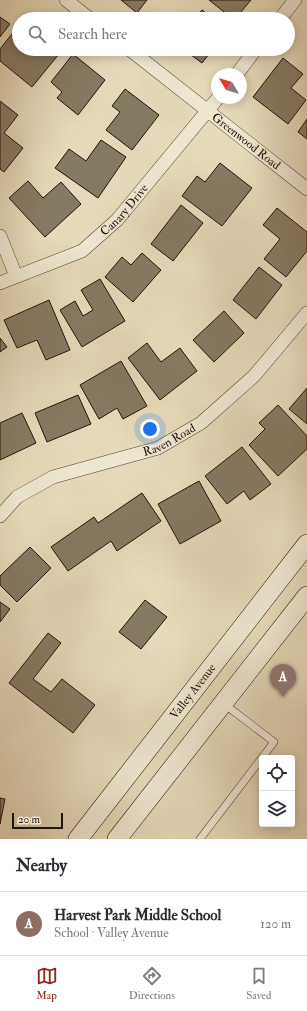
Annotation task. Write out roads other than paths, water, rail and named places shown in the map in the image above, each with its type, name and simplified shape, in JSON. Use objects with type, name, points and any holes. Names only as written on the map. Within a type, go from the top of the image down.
[{"type":"main road","name":"Valley Avenue","points":[[78,839],[307,544]]},
{"type":"main road","points":[[117,839],[307,596]]},
{"type":"street","points":[[66,0],[81,12]]},
{"type":"street","points":[[286,12],[295,0]]},
{"type":"street","name":"Greenwood Road","points":[[137,56],[307,189]]},
{"type":"street","points":[[242,68],[251,56]]},
{"type":"street","name":"Canary Drive","points":[[0,283],[82,250],[117,220],[213,104]]},
{"type":"street","points":[[0,236],[16,276]]},
{"type":"street","name":"Raven Road","points":[[0,516],[18,497],[54,478],[158,448],[201,423],[254,376],[307,313]]},
{"type":"lane","points":[[200,839],[274,742],[223,703]]},
{"type":"place","name":"Harvest Park Middle School","points":[[283,697]]}]
